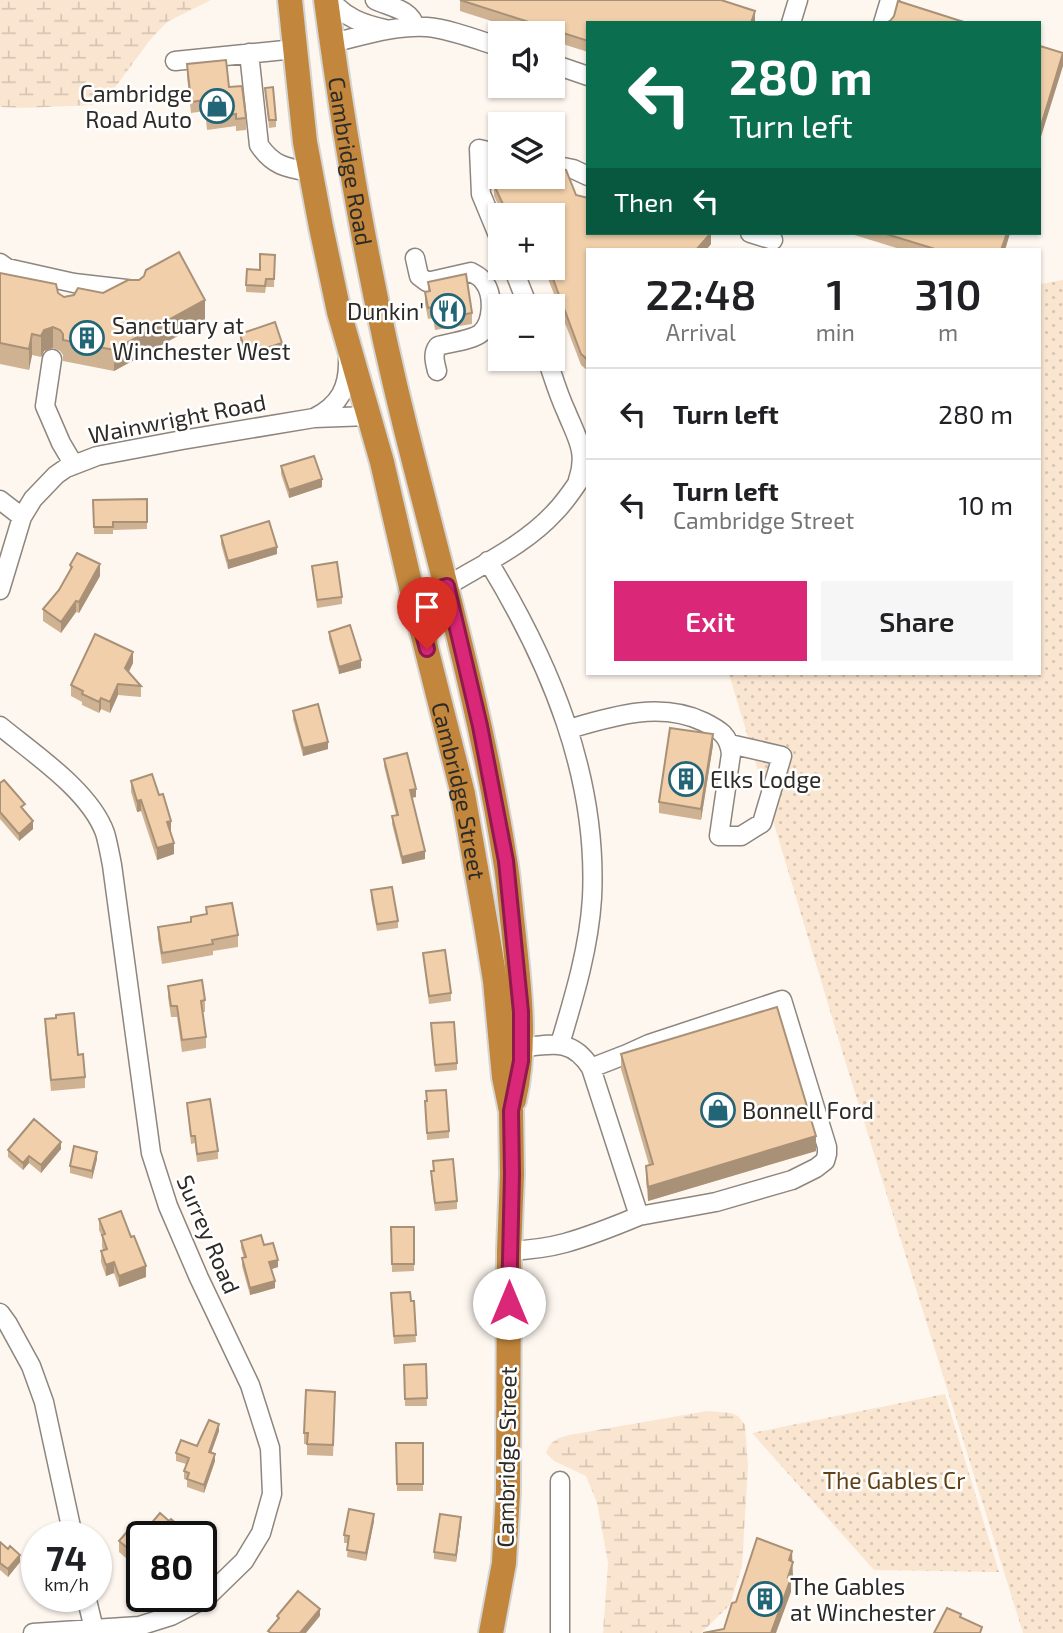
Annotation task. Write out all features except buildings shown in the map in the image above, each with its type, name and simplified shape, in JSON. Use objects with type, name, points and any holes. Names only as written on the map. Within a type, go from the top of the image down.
[{"type":"highway","name":"Cambridge Road","points":[[290,0],[305,142],[340,312]]},
{"type":"highway","name":"Cambridge Road","points":[[326,0],[355,183],[381,322]]},
{"type":"highway","points":[[295,49],[332,43]]},
{"type":"highway","name":"Cambridge Street","points":[[340,312],[382,462],[468,821],[495,981],[504,1077],[511,1111],[508,1492],[504,1563],[491,1633]]},
{"type":"highway","name":"Cambridge Street","points":[[381,322],[480,726],[506,861],[521,1012],[521,1061],[511,1111]]},
{"type":"highway","points":[[413,596],[447,586]]},
{"type":"street","points":[[331,0],[351,18],[388,30]]},
{"type":"street","points":[[376,0],[409,15],[415,27]]},
{"type":"street","points":[[792,21],[798,0]]},
{"type":"street","points":[[884,21],[890,0]]},
{"type":"street","points":[[332,43],[388,30],[415,27],[432,28],[488,44]]},
{"type":"street","points":[[175,61],[295,49]]},
{"type":"street","points":[[249,54],[259,145],[265,155],[288,169],[310,172]]},
{"type":"street","points":[[565,68],[586,74]]},
{"type":"street","points":[[488,151],[479,149],[481,194],[488,211]]},
{"type":"street","points":[[565,167],[586,175]]},
{"type":"street","points":[[756,235],[773,241]]},
{"type":"street","points":[[415,258],[419,276],[427,282],[471,272],[483,280],[487,287],[491,317],[486,326],[474,337],[438,346],[434,358],[437,371]]},
{"type":"street","points":[[0,263],[7,268],[72,291],[135,290]]},
{"type":"street","points":[[314,418],[325,413],[339,399],[347,381],[349,362],[340,312]]},
{"type":"street","points":[[52,359],[45,406],[74,465]]},
{"type":"street","points":[[551,371],[580,441],[582,464],[577,483]]},
{"type":"street","name":"Wainwright Road","points":[[0,590],[22,517],[33,499],[56,475],[74,465],[97,456],[169,442],[314,418],[369,416]]},
{"type":"street","points":[[447,586],[541,526],[567,498],[586,471]]},
{"type":"street","points":[[0,500],[22,517]]},
{"type":"street","points":[[488,561],[520,615],[556,693],[581,771],[589,812],[592,899],[587,942],[561,1044]]},
{"type":"street","points":[[569,729],[626,714],[649,711],[690,716],[711,725],[722,732],[730,744],[731,754],[719,836],[741,836],[762,823],[782,756],[730,744]]},
{"type":"street","name":"Surrey Road","points":[[0,726],[82,795],[104,832],[112,865],[151,1153],[168,1206],[250,1385],[270,1448],[272,1494],[261,1533],[244,1561],[206,1598],[171,1616],[139,1626],[33,1633]]},
{"type":"street","points":[[509,1251],[564,1243],[639,1216],[716,1202],[792,1180],[816,1168],[827,1154],[782,1000],[649,1044],[591,1068]]},
{"type":"street","points":[[521,1048],[561,1044],[573,1048],[591,1068],[639,1216]]},
{"type":"street","points":[[0,1313],[31,1366],[44,1402],[70,1521]]},
{"type":"street","points":[[560,1633],[561,1481]]},
{"type":"street","points":[[89,1612],[93,1629]]},
{"type":"green space","points":[[0,0],[211,0],[167,22],[150,40],[108,97],[92,105],[23,108],[0,107]]},
{"type":"green space","points":[[1063,280],[1063,1633],[1023,1633],[843,1054],[729,675],[1041,675],[1041,284]]},
{"type":"green space","name":"The Gables Cr","points":[[945,1394],[999,1572],[874,1570],[752,1433]]},
{"type":"green space","points":[[707,1411],[731,1413],[738,1416],[745,1425],[748,1465],[742,1566],[730,1605],[701,1633],[603,1633],[608,1563],[597,1503],[586,1476],[554,1461],[546,1453],[554,1441],[561,1437]]},
{"type":"place","name":"Cambridge Road Auto","points":[[217,106]]},
{"type":"place","name":"Dunkin'","points":[[448,311]]},
{"type":"place","name":"Sanctuary at Winchester West","points":[[87,338]]},
{"type":"place","name":"Elks Lodge","points":[[686,779]]},
{"type":"place","name":"Bonnell Ford","points":[[718,1110]]},
{"type":"place","name":"The Gables at Winchester","points":[[765,1599]]},
{"type":"route","points":[[427,649],[413,596],[447,586],[480,726],[506,861],[521,1012],[521,1061],[511,1111],[509,1303]]}]
